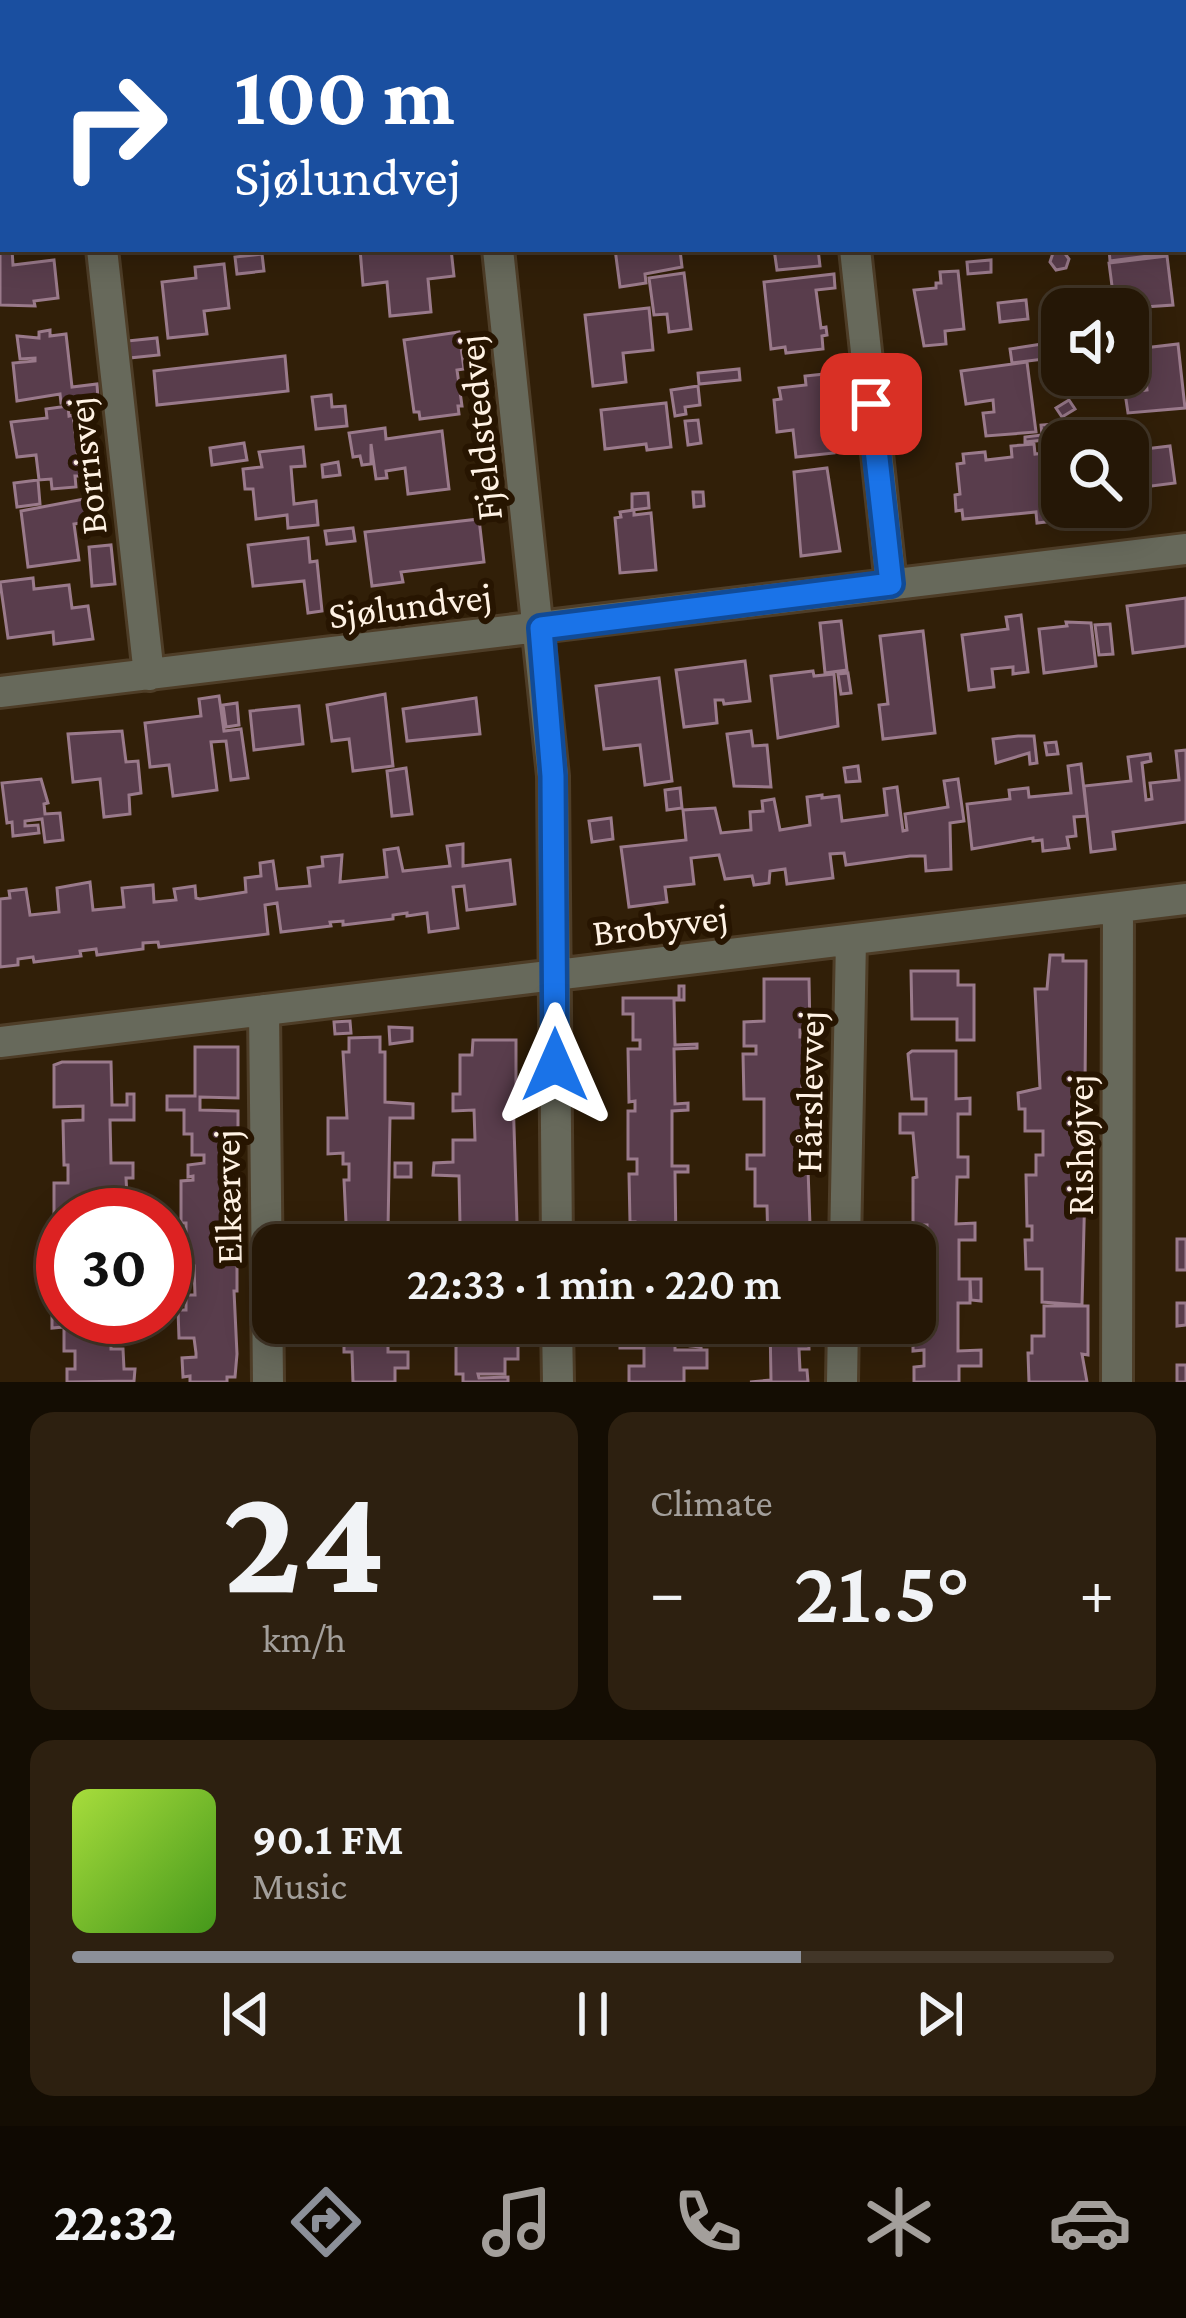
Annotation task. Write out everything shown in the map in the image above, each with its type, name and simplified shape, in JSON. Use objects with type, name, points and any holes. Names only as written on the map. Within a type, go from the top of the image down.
[{"type":"street","name":"Borrisvej","points":[[102,252],[148,674]]},
{"type":"street","name":"Fjeldstedvej","points":[[499,252],[553,776],[557,1224]]},
{"type":"street","points":[[855,252],[891,584]]},
{"type":"street","name":"Sjølundvej","points":[[0,692],[1186,549]]},
{"type":"street","name":"Brobyvej","points":[[0,1042],[1186,899]]},
{"type":"street","name":"Rishøjvej","points":[[1117,1382],[1118,908]]},
{"type":"street","name":"Hårslevvej","points":[[845,1224],[851,940]]},
{"type":"street","name":"Elkærvej","points":[[264,1010],[268,1382]]},
{"type":"street","points":[[557,1344],[558,1382]]},
{"type":"street","points":[[842,1382],[843,1344]]},
{"type":"building","points":[[0,252],[12,252],[13,265],[54,260],[58,298],[34,301],[35,306],[0,305]]},
{"type":"building","points":[[360,252],[451,252],[454,276],[428,279],[431,312],[390,316],[387,282],[363,285]]},
{"type":"building","points":[[615,252],[680,252],[682,267],[645,274],[646,283],[620,287]]},
{"type":"building","points":[[774,252],[818,252],[820,266],[777,270]]},
{"type":"building","points":[[1064,252],[1069,259],[1066,268],[1056,270],[1050,262],[1053,253]]},
{"type":"building","points":[[1109,252],[1178,252],[1110,261]]},
{"type":"building","points":[[262,254],[264,271],[237,274],[235,257]]},
{"type":"building","points":[[1167,256],[1173,305],[1149,307],[1149,288],[1112,288],[1109,263]]},
{"type":"building","points":[[991,260],[991,272],[968,274],[967,262]]},
{"type":"building","points":[[224,264],[229,308],[204,311],[207,334],[168,338],[162,282],[196,278],[195,267]]},
{"type":"building","points":[[958,271],[964,329],[945,331],[946,344],[924,346],[914,290],[936,288],[941,283],[940,272]]},
{"type":"building","points":[[684,273],[691,329],[669,332],[667,314],[654,315],[649,278]]},
{"type":"building","points":[[834,274],[835,288],[816,290],[821,328],[826,327],[827,335],[822,336],[823,349],[786,353],[785,347],[771,349],[764,282]]},
{"type":"building","points":[[1026,300],[1028,319],[1000,322],[998,303]]},
{"type":"building","points":[[649,308],[653,350],[623,353],[626,382],[593,386],[585,315]]},
{"type":"building","points":[[50,330],[50,336],[66,334],[72,387],[97,384],[98,399],[61,403],[60,394],[17,401],[13,363],[35,358],[20,359],[17,336],[39,338],[39,332]]},
{"type":"building","points":[[459,332],[464,369],[457,370],[459,414],[420,419],[419,412],[414,412],[404,340]]},
{"type":"building","points":[[157,338],[159,355],[129,358],[127,341]]},
{"type":"building","points":[[1041,344],[1041,359],[1012,363],[1010,349]]},
{"type":"building","points":[[1178,344],[1185,408],[1128,413],[1125,396],[1149,396],[1149,347]]},
{"type":"building","points":[[285,356],[288,391],[157,405],[154,371]]},
{"type":"building","points":[[1027,362],[1036,432],[986,436],[983,413],[994,412],[993,400],[966,404],[961,371]]},
{"type":"building","points":[[739,369],[740,380],[699,384],[698,373]]},
{"type":"building","points":[[825,374],[834,453],[796,457],[793,430],[777,432],[774,400],[781,399],[779,388],[806,385],[805,376]]},
{"type":"building","points":[[698,386],[700,405],[685,407],[686,414],[675,416],[671,390]]},
{"type":"building","points":[[331,395],[332,407],[345,406],[347,426],[316,429],[312,397]]},
{"type":"building","points":[[1069,400],[1075,409],[1062,417],[1056,408]]},
{"type":"building","points":[[666,403],[671,447],[647,450],[646,444],[605,449],[601,410]]},
{"type":"building","points":[[68,406],[80,476],[75,476],[76,487],[52,489],[51,479],[39,480],[36,455],[17,457],[11,422],[47,418],[46,409]]},
{"type":"building","points":[[698,420],[701,443],[688,445],[685,421]]},
{"type":"building","points":[[385,428],[386,439],[442,431],[449,489],[408,494],[405,468],[386,471],[387,478],[376,479],[371,444],[371,464],[362,465],[360,456],[353,457],[349,433]]},
{"type":"building","points":[[244,443],[247,460],[212,465],[210,448]]},
{"type":"building","points":[[1034,444],[1035,454],[1041,453],[1041,523],[1037,523],[1036,512],[963,519],[962,510],[956,511],[955,495],[960,494],[957,464],[964,463],[963,454],[985,452],[986,460],[1012,457],[1011,446]]},
{"type":"building","points":[[1170,446],[1175,483],[1149,486],[1149,448]]},
{"type":"building","points":[[303,447],[305,466],[291,467],[294,504],[316,501],[318,525],[288,528],[287,515],[256,519],[253,489],[245,489],[243,469],[262,467],[259,452]]},
{"type":"building","points":[[338,462],[340,475],[323,477],[322,465]]},
{"type":"building","points":[[827,468],[840,551],[801,556],[794,472]]},
{"type":"building","points":[[38,480],[40,504],[17,507],[14,483]]},
{"type":"building","points":[[693,492],[703,492],[704,506],[694,507]]},
{"type":"building","points":[[648,493],[649,508],[632,510],[632,494]]},
{"type":"building","points":[[84,499],[87,522],[74,524],[79,560],[28,567],[21,511]]},
{"type":"building","points":[[634,510],[634,515],[651,513],[656,570],[620,573],[615,518]]},
{"type":"building","points":[[479,519],[484,562],[401,572],[403,582],[372,586],[365,532]]},
{"type":"building","points":[[353,528],[355,541],[327,544],[325,531]]},
{"type":"building","points":[[308,538],[310,562],[317,561],[322,611],[308,613],[304,581],[253,586],[248,545]]},
{"type":"building","points":[[111,545],[115,584],[92,586],[89,547]]},
{"type":"building","points":[[33,578],[34,589],[69,585],[72,608],[88,606],[93,639],[54,644],[53,632],[8,638],[0,582]]},
{"type":"building","points":[[1186,598],[1186,646],[1133,653],[1127,606]]},
{"type":"building","points":[[1021,615],[1028,672],[1013,674],[1013,667],[992,669],[994,687],[969,690],[962,635],[1008,629],[1006,617]]},
{"type":"building","points":[[841,621],[847,670],[825,673],[820,623]]},
{"type":"building","points":[[1066,622],[1091,623],[1096,666],[1044,673],[1039,629],[1067,626]]},
{"type":"building","points":[[1110,624],[1113,654],[1099,655],[1095,625]]},
{"type":"building","points":[[923,631],[935,733],[883,739],[879,705],[888,704],[880,636]]},
{"type":"building","points":[[745,661],[750,701],[724,704],[715,700],[717,723],[684,727],[676,670]]},
{"type":"building","points":[[813,671],[814,676],[834,674],[838,726],[778,738],[771,676]]},
{"type":"building","points":[[848,673],[851,693],[841,694],[838,674]]},
{"type":"building","points":[[659,678],[672,781],[645,785],[640,745],[604,749],[596,686]]},
{"type":"building","points":[[385,694],[393,766],[353,771],[349,739],[332,741],[327,705]]},
{"type":"building","points":[[219,696],[224,731],[241,729],[248,778],[231,780],[226,741],[211,742],[217,790],[173,796],[169,765],[150,767],[145,723],[201,716],[199,699]]},
{"type":"building","points":[[476,698],[480,734],[407,741],[403,709]]},
{"type":"building","points":[[237,703],[239,725],[226,727],[223,705]]},
{"type":"building","points":[[299,706],[303,744],[254,750],[250,711]]},
{"type":"building","points":[[122,731],[126,762],[138,761],[141,793],[129,795],[130,814],[104,817],[100,779],[73,782],[68,734]]},
{"type":"building","points":[[751,731],[753,746],[767,745],[771,787],[734,786],[727,734]]},
{"type":"building","points":[[1034,736],[1037,763],[1030,764],[1029,753],[996,763],[993,739]]},
{"type":"building","points":[[1056,742],[1058,754],[1047,755],[1045,743]]},
{"type":"building","points":[[1186,750],[1186,822],[1113,832],[1115,849],[1091,852],[1084,786],[1131,781],[1128,757],[1150,754],[1151,761],[1142,763],[1146,800],[1152,799],[1150,783],[1179,780],[1176,751]]},
{"type":"building","points":[[1081,764],[1087,816],[1074,817],[1076,836],[1067,837],[1069,848],[1043,851],[1042,840],[1033,838],[972,849],[967,804],[1010,799],[1009,790],[1028,788],[1029,797],[1071,793],[1068,766]]},
{"type":"building","points":[[858,766],[860,781],[846,782],[844,768]]},
{"type":"building","points":[[406,768],[412,814],[392,816],[387,771]]},
{"type":"building","points":[[41,779],[48,803],[45,814],[60,813],[63,840],[45,842],[42,819],[25,821],[25,826],[38,825],[39,833],[13,836],[12,822],[7,823],[2,783]]},
{"type":"building","points":[[958,779],[964,821],[950,823],[951,869],[926,871],[925,856],[846,865],[844,853],[830,854],[833,878],[787,884],[785,869],[770,871],[769,883],[754,885],[752,876],[725,879],[719,855],[691,858],[694,884],[665,887],[667,902],[629,907],[621,847],[686,840],[683,810],[715,808],[721,833],[751,830],[750,812],[763,811],[762,801],[774,799],[780,830],[810,825],[807,797],[839,796],[842,821],[887,815],[884,789],[897,787],[903,831],[907,830],[905,814],[948,807],[944,781]]},
{"type":"building","points":[[680,788],[682,808],[667,810],[665,790]]},
{"type":"building","points":[[611,818],[613,839],[592,842],[589,821]]},
{"type":"building","points":[[463,844],[463,866],[510,860],[515,904],[467,910],[464,886],[453,887],[458,928],[429,932],[427,913],[407,913],[393,915],[393,919],[343,925],[343,921],[330,922],[331,926],[281,932],[277,903],[265,905],[268,934],[159,947],[158,942],[143,943],[143,949],[97,955],[96,949],[80,951],[81,956],[34,962],[33,957],[18,959],[18,965],[0,967],[0,899],[10,898],[9,891],[26,889],[30,915],[59,912],[57,888],[90,882],[93,910],[124,907],[122,888],[153,885],[154,902],[176,900],[174,889],[195,886],[200,899],[246,892],[245,878],[261,876],[260,863],[273,861],[277,889],[310,886],[308,868],[323,866],[322,857],[342,855],[340,882],[387,877],[384,850],[398,848],[403,871],[450,866],[447,846]]},
{"type":"building","points":[[1050,955],[1063,955],[1063,961],[1086,961],[1085,1090],[1076,1090],[1077,1107],[1087,1107],[1082,1305],[1042,1302],[1042,1269],[1026,1269],[1025,1240],[1032,1240],[1032,1226],[1027,1226],[1026,1175],[1036,1175],[1036,1155],[1043,1155],[1043,1131],[1025,1131],[1025,1109],[1019,1109],[1018,1093],[1040,1088],[1035,989],[1047,989]]},
{"type":"building","points":[[911,971],[958,971],[958,985],[974,985],[974,1040],[957,1040],[957,1019],[912,1019]]},
{"type":"building","points":[[764,979],[809,979],[810,1030],[800,1030],[800,1037],[809,1037],[810,1085],[802,1085],[802,1103],[808,1103],[809,1160],[800,1160],[800,1169],[808,1169],[810,1224],[767,1224],[767,1206],[755,1206],[755,1169],[747,1169],[747,1155],[764,1155],[764,1099],[744,1099],[743,1054],[756,1054],[756,1046],[744,1046],[744,1022],[764,1021]]},
{"type":"building","points":[[679,986],[684,986],[684,1000],[674,1000],[675,1045],[697,1044],[697,1048],[674,1049],[675,1104],[688,1103],[688,1110],[672,1111],[672,1166],[688,1166],[688,1172],[675,1172],[676,1224],[635,1224],[630,1222],[629,1174],[637,1174],[637,1159],[628,1159],[628,1111],[635,1111],[635,1101],[629,1102],[628,1049],[640,1049],[640,1040],[633,1040],[633,1014],[623,1014],[623,998],[679,998]]},
{"type":"building","points":[[350,1021],[351,1033],[335,1034],[334,1022]]},
{"type":"building","points":[[389,1027],[412,1028],[412,1041],[390,1044]]},
{"type":"building","points":[[380,1037],[380,1052],[385,1052],[385,1102],[413,1104],[413,1118],[390,1118],[388,1224],[346,1224],[344,1180],[349,1180],[349,1164],[343,1164],[343,1153],[328,1154],[328,1118],[347,1118],[343,1052],[349,1052],[349,1038]]},
{"type":"building","points":[[473,1040],[516,1040],[517,1223],[460,1224],[459,1176],[433,1175],[434,1163],[453,1162],[453,1140],[475,1140],[474,1110],[453,1111],[453,1094],[460,1094],[460,1055],[472,1055]]},
{"type":"building","points":[[195,1047],[238,1047],[238,1098],[200,1097],[200,1110],[238,1111],[238,1155],[228,1156],[228,1176],[237,1176],[233,1243],[237,1243],[237,1354],[235,1377],[227,1377],[227,1382],[190,1382],[190,1376],[183,1377],[182,1358],[196,1357],[196,1353],[192,1338],[192,1188],[181,1188],[181,1181],[193,1180],[188,1177],[188,1165],[204,1163],[204,1155],[192,1155],[192,1134],[184,1134],[184,1110],[167,1110],[167,1096],[195,1096]]},
{"type":"building","points":[[956,1051],[956,1099],[970,1098],[970,1114],[958,1114],[958,1157],[968,1157],[968,1177],[957,1177],[956,1224],[975,1223],[975,1240],[959,1240],[959,1279],[970,1279],[970,1303],[958,1303],[958,1351],[981,1350],[981,1366],[959,1366],[959,1382],[914,1382],[914,1367],[924,1366],[924,1350],[913,1351],[913,1344],[936,1344],[936,1224],[913,1224],[913,1178],[917,1177],[913,1133],[900,1133],[900,1114],[926,1114],[926,1099],[912,1099],[908,1054]]},
{"type":"building","points":[[111,1062],[112,1105],[127,1105],[127,1094],[134,1094],[134,1120],[110,1120],[111,1163],[133,1163],[133,1178],[126,1178],[127,1188],[54,1188],[54,1183],[68,1183],[63,1121],[83,1120],[83,1106],[54,1107],[54,1065]]},
{"type":"building","points":[[395,1163],[411,1163],[411,1177],[395,1177]]},
{"type":"building","points":[[1177,1239],[1186,1239],[1186,1270],[1177,1270]]},
{"type":"building","points":[[970,1279],[981,1279],[981,1301],[971,1300]]},
{"type":"building","points":[[1177,1303],[1186,1303],[1186,1325],[1177,1326]]},
{"type":"building","points":[[1044,1306],[1088,1306],[1088,1355],[1082,1354],[1087,1382],[1029,1382],[1028,1353],[1032,1353],[1032,1336],[1044,1336]]},
{"type":"building","points":[[64,1344],[111,1344],[111,1349],[123,1349],[124,1369],[135,1369],[134,1381],[67,1382],[67,1369],[75,1369],[75,1351],[64,1351]]},
{"type":"building","points":[[344,1344],[388,1344],[388,1352],[408,1352],[408,1368],[395,1368],[395,1382],[353,1382],[352,1352],[344,1352]]},
{"type":"building","points":[[456,1344],[518,1344],[518,1359],[505,1359],[505,1374],[478,1374],[479,1378],[508,1377],[508,1382],[463,1382],[463,1374],[456,1374]]},
{"type":"building","points":[[620,1344],[675,1344],[675,1350],[707,1350],[707,1368],[684,1368],[684,1382],[629,1382],[629,1366],[644,1366],[644,1348],[620,1348]]},
{"type":"building","points":[[770,1344],[809,1344],[809,1349],[799,1349],[800,1370],[807,1370],[808,1382],[750,1382],[771,1380]]},
{"type":"building","points":[[1177,1365],[1186,1365],[1186,1382],[1177,1382]]},
{"type":"route","points":[[555,1065],[553,776],[541,628],[891,584],[871,404]]}]
